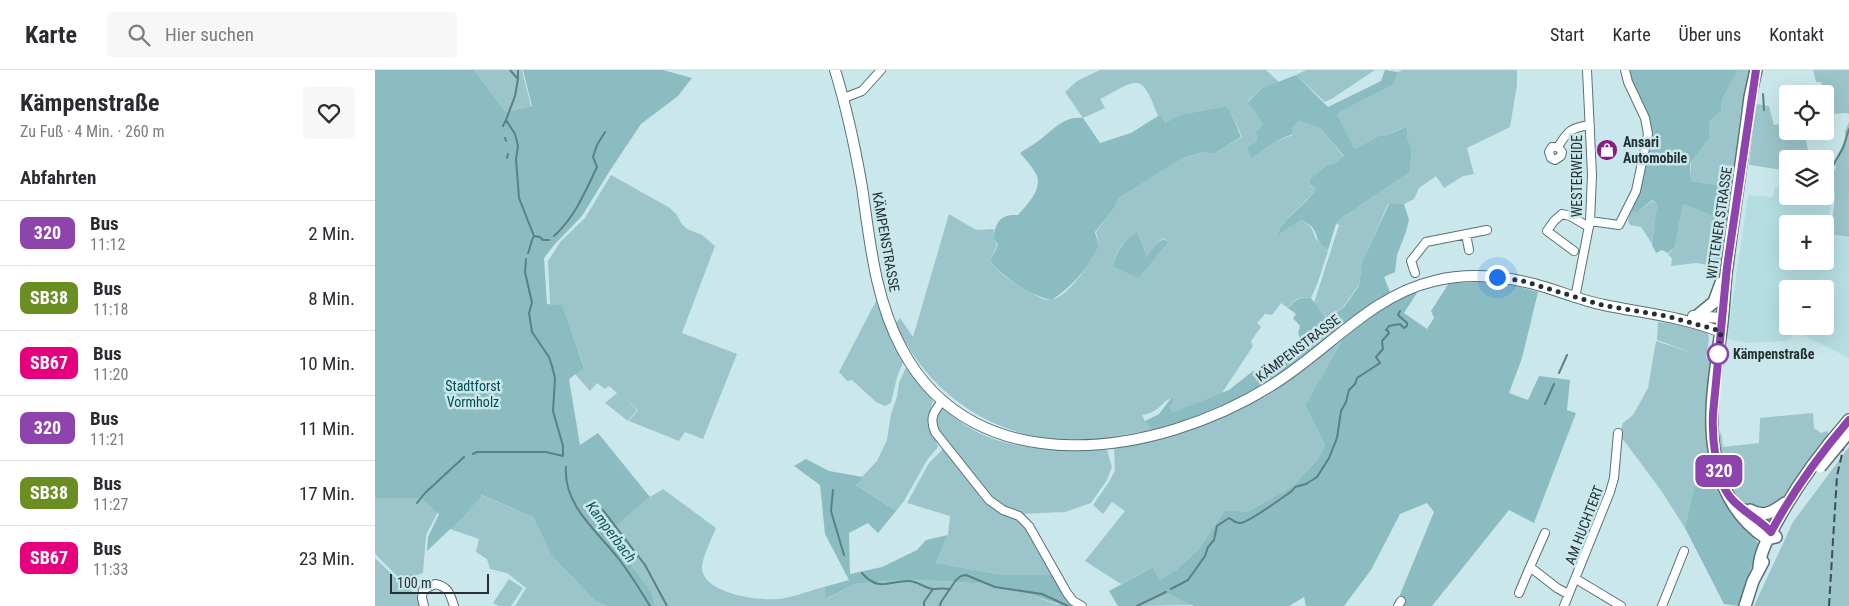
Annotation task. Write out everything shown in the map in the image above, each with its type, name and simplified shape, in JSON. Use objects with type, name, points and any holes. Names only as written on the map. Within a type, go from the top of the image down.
[{"type":"main road","name":"WITTENER STRASSE","points":[[1755,70],[1727,267],[1712,428],[1715,455],[1725,487],[1734,500],[1731,504],[1742,518],[1772,536]]},
{"type":"main road","points":[[1697,316],[1714,302],[1727,267]]},
{"type":"main road","points":[[1745,606],[1759,567],[1759,559],[1788,501],[1824,450],[1849,420]]},
{"type":"main road","points":[[1772,536],[1820,467],[1849,432]]},
{"type":"main road","points":[[1734,500],[1756,514],[1773,512],[1788,501]]},
{"type":"street","name":"KÄMPENSTRASSE","points":[[835,70],[844,98],[855,147],[871,254],[884,305],[905,354],[925,382],[963,416],[978,425],[1019,440],[1051,445],[1078,446],[1125,441],[1188,426],[1218,415],[1253,397],[1297,368],[1371,310],[1419,285],[1449,278],[1487,276],[1523,281],[1602,305],[1666,316],[1721,332]]},
{"type":"street","points":[[844,98],[862,91],[881,70]]},
{"type":"street","name":"WESTERWEIDE","points":[[1575,298],[1589,224],[1592,175],[1587,70]]},
{"type":"street","points":[[1589,224],[1619,225],[1636,191],[1648,134],[1645,118],[1625,70]]},
{"type":"street","name":"WESTERWEIDE","points":[[1558,147],[1571,130],[1590,125]]},
{"type":"street","name":"WESTERWEIDE","points":[[1574,251],[1547,231],[1559,216],[1566,214],[1589,224]]},
{"type":"street","points":[[1415,273],[1411,260],[1426,242],[1487,230]]},
{"type":"street","points":[[1466,234],[1469,250]]},
{"type":"street","name":"KÄMPENSTRASSE","points":[[1666,316],[1722,318]]},
{"type":"street","points":[[943,400],[933,412],[932,424],[935,432],[989,500],[1003,510],[1019,516],[1029,526],[1067,593],[1073,601],[1082,606]]},
{"type":"street","name":"AM HUCHTERT","points":[[1564,606],[1611,492],[1618,433]]},
{"type":"street","points":[[1519,593],[1545,533]]},
{"type":"street","points":[[1662,606],[1684,552]]},
{"type":"street","points":[[1530,567],[1568,594]]},
{"type":"street","points":[[1576,579],[1621,606]]},
{"type":"street","points":[[424,606],[423,590],[435,584],[450,592],[454,606]]},
{"type":"shaded area","points":[[474,70],[522,70],[531,106],[506,112]]},
{"type":"shaded area","points":[[1100,70],[1266,70],[1279,82],[1262,88],[1248,101],[1263,124],[1256,132],[1257,141],[1247,147],[1251,159],[1276,141],[1293,135],[1292,128],[1299,121],[1320,128],[1344,157],[1337,163],[1327,165],[1309,180],[1311,187],[1316,188],[1278,231],[1277,236],[1301,220],[1311,227],[1316,239],[1328,251],[1311,298],[1304,297],[1298,299],[1288,308],[1281,303],[1272,315],[1265,314],[1257,323],[1261,327],[1251,341],[1253,346],[1222,393],[1173,412],[1170,408],[1174,400],[1173,398],[1169,399],[1154,411],[1142,415],[1152,430],[1088,439],[1063,440],[1025,434],[1001,426],[978,415],[957,401],[938,385],[922,366],[908,346],[896,323],[900,318],[913,337],[949,214],[976,230],[994,229],[993,238],[997,245],[990,261],[1014,283],[1040,298],[1051,300],[1072,286],[1085,269],[1099,246],[1096,232],[1113,210],[1119,198],[1183,158],[1205,152],[1214,154],[1242,137],[1230,110],[1226,106],[1179,115],[1165,123],[1162,115],[1158,116],[1147,92],[1137,83],[1123,87],[1100,99],[1105,108],[1083,118],[1065,92],[1077,81]],"holes":[[[1137,231],[1147,256],[1163,238],[1169,242],[1138,279],[1112,266],[1121,246]]]},
{"type":"shaded area","points":[[1306,70],[1375,70],[1325,102],[1296,75]]},
{"type":"shaded area","points":[[1402,70],[1517,70],[1517,85],[1510,127],[1467,148],[1474,174],[1463,176],[1444,188],[1436,176],[1419,188],[1414,199],[1404,204],[1388,204],[1362,264],[1359,285],[1343,307],[1327,318],[1314,303],[1339,225],[1336,224],[1340,219],[1410,172],[1412,149],[1407,137],[1407,128],[1403,127],[1395,132],[1380,135],[1355,149],[1337,114],[1394,84],[1398,72]]},
{"type":"shaded area","points":[[1738,70],[1750,70],[1741,110],[1731,187],[1691,181],[1691,163],[1709,139],[1709,122],[1721,111],[1722,100]]},
{"type":"shaded area","points":[[1813,70],[1849,70],[1849,114],[1834,114],[1834,85],[1822,85],[1821,82],[1816,82]]},
{"type":"shaded area","points":[[1756,104],[1769,106],[1774,125],[1779,124],[1779,140],[1806,140],[1808,150],[1779,150],[1779,169],[1749,165]]},
{"type":"shaded area","points":[[1849,122],[1849,237],[1834,235],[1833,215],[1834,171],[1836,167],[1834,163],[1845,140],[1845,131]]},
{"type":"shaded area","points":[[611,175],[670,208],[687,229],[702,235],[715,246],[682,333],[737,354],[703,439],[685,432],[679,441],[629,421],[638,410],[625,398],[637,410],[628,421],[605,403],[617,393],[609,386],[605,389],[597,383],[590,391],[575,374],[584,367],[562,306],[550,304],[548,261],[561,241],[585,218]]},
{"type":"shaded area","points":[[1775,187],[1779,187],[1779,205],[1831,205],[1830,215],[1779,215],[1779,270],[1834,270],[1834,236],[1849,238],[1849,358],[1803,335],[1834,335],[1834,280],[1779,280],[1779,335],[1793,335],[1792,338],[1786,341],[1748,343],[1727,339],[1748,195],[1773,197]]},
{"type":"shaded area","points":[[1652,201],[1657,204],[1652,244],[1641,227],[1630,225],[1628,221],[1630,213],[1638,212]]},
{"type":"shaded area","points":[[1683,204],[1713,216],[1728,212],[1719,267],[1696,263],[1671,266],[1672,259],[1668,254],[1675,247]]},
{"type":"shaded area","points":[[876,301],[892,341],[903,362],[897,377],[891,403],[885,406],[876,402],[852,380],[847,381],[839,372]]},
{"type":"shaded area","points":[[1658,322],[1697,327],[1708,333],[1709,339],[1706,358],[1710,359],[1708,448],[1712,477],[1694,487],[1685,528],[1660,489],[1619,434],[1623,423],[1633,415],[1648,388],[1656,341],[1693,353],[1657,340]]},
{"type":"shaded area","points":[[1343,339],[1305,405],[1325,445],[1318,459],[1293,486],[1247,512],[1225,510],[1198,550],[1177,569],[1160,580],[1153,567],[1121,584],[1085,561],[1125,511],[1112,502],[1103,514],[1093,505],[1115,470],[1114,448],[1192,428],[1248,405],[1286,383]]},
{"type":"shaded area","points":[[907,365],[917,382],[933,400],[928,419],[938,447],[927,460],[904,501],[896,511],[855,484],[877,461],[887,440],[899,383]]},
{"type":"shaded area","points":[[942,408],[964,424],[992,439],[1041,448],[1107,450],[1112,467],[1107,480],[1091,503],[1065,512],[1020,514],[1003,508],[991,499],[937,432],[936,419]]},
{"type":"shaded area","points":[[1813,413],[1814,428],[1821,433],[1827,431],[1829,434],[1786,494],[1777,503],[1765,510],[1745,504],[1735,494],[1722,468],[1718,448],[1721,432],[1723,447],[1759,443],[1760,418]]},
{"type":"shaded area","points":[[1849,447],[1849,606],[1754,606],[1793,522]]},
{"type":"shaded area","points":[[944,448],[968,477],[1010,516],[1021,522],[1029,530],[1054,575],[1003,575],[936,563],[948,535],[950,516],[907,503],[929,463]]},
{"type":"shaded area","points":[[663,489],[716,528],[705,554],[702,568],[705,577],[712,584],[733,594],[759,599],[779,599],[824,587],[827,599],[854,584],[901,580],[943,581],[984,584],[1022,592],[1059,606],[655,606],[652,593],[608,533],[650,497]]},
{"type":"shaded area","points":[[481,495],[533,517],[551,555],[594,600],[607,606],[515,606],[526,588],[507,573],[490,569],[487,559],[476,552],[479,539],[450,529]]},
{"type":"shaded area","points":[[375,498],[421,498],[438,512],[426,535],[423,573],[402,581],[375,554]]},
{"type":"shaded area","points":[[375,558],[399,581],[421,598],[423,606],[375,606]]},
{"type":"shaded area","points":[[509,579],[523,588],[511,606],[499,606],[493,603]]},
{"type":"shaded area","points":[[1166,591],[1194,605],[1139,606]]},
{"type":"green space","name":"Stadtforst Vormholz","points":[[375,70],[474,70],[506,112],[532,106],[523,70],[663,70],[692,78],[678,96],[641,124],[582,216],[544,258],[547,304],[562,305],[584,368],[569,379],[580,445],[598,433],[650,497],[608,533],[652,593],[655,606],[607,606],[594,600],[551,555],[533,517],[482,495],[463,517],[427,551],[428,537],[439,514],[421,498],[375,498]]},
{"type":"green space","points":[[1385,70],[1398,72],[1394,84],[1337,114],[1355,149],[1380,135],[1395,132],[1404,127],[1407,128],[1407,137],[1412,149],[1410,172],[1340,219],[1336,224],[1328,250],[1319,242],[1312,227],[1301,220],[1277,236],[1283,224],[1316,188],[1311,186],[1309,180],[1327,165],[1337,163],[1344,156],[1320,128],[1299,121],[1292,128],[1293,134],[1276,141],[1251,159],[1247,147],[1257,141],[1256,132],[1263,124],[1248,102],[1262,88],[1296,75],[1328,107],[1381,81]]},
{"type":"green space","points":[[1627,70],[1738,70],[1722,100],[1721,111],[1709,122],[1709,139],[1690,164],[1691,181],[1731,187],[1727,212],[1713,216],[1683,204],[1675,247],[1668,253],[1662,250],[1656,253],[1652,245],[1657,204],[1652,200],[1638,212],[1631,213],[1639,192],[1650,134]]},
{"type":"green space","points":[[1226,106],[1230,110],[1241,137],[1214,154],[1204,152],[1183,158],[1119,198],[1113,210],[1095,232],[1099,246],[1089,262],[1074,282],[1052,300],[1027,291],[1002,273],[990,261],[998,245],[993,238],[997,223],[1007,216],[1018,215],[1034,195],[1038,184],[1035,172],[1020,153],[1058,125],[1069,119],[1083,118],[1100,143],[1131,133],[1158,116],[1162,115],[1165,123],[1179,115]]},
{"type":"green space","points":[[1389,204],[1404,204],[1409,220],[1397,255],[1395,272],[1384,277],[1390,292],[1350,319],[1287,370],[1255,390],[1205,413],[1152,430],[1145,421],[1159,414],[1172,397],[1174,400],[1170,408],[1173,412],[1229,390],[1253,371],[1266,371],[1294,351],[1302,343],[1298,333],[1300,326],[1293,318],[1296,314],[1288,308],[1298,299],[1304,297],[1311,298],[1327,319],[1344,307],[1359,286],[1362,263]]},
{"type":"green space","points":[[1137,231],[1147,256],[1156,244],[1163,239],[1169,242],[1138,279],[1112,266],[1121,246]]},
{"type":"green space","points":[[1486,282],[1512,285],[1538,292],[1522,358],[1509,393],[1528,400],[1539,376],[1570,380],[1567,410],[1576,413],[1534,523],[1509,510],[1432,606],[1402,606],[1397,602],[1434,512],[1427,503],[1400,514],[1371,570],[1344,606],[1306,606],[1304,597],[1289,606],[1194,606],[1166,592],[1139,606],[1118,606],[1109,591],[1153,567],[1160,580],[1177,569],[1198,550],[1225,510],[1247,512],[1293,486],[1318,459],[1325,445],[1305,405],[1343,339],[1397,297],[1420,288],[1404,313],[1427,329],[1434,318],[1431,311],[1449,283]]},
{"type":"green space","points":[[806,459],[829,471],[863,477],[856,485],[896,511],[878,533],[868,523],[849,533],[850,574],[882,567],[917,550],[926,540],[948,535],[936,563],[1003,575],[1054,575],[1078,606],[1059,606],[1059,604],[1022,592],[984,584],[943,581],[901,580],[854,584],[826,599],[824,587],[849,580],[825,534],[820,485],[794,466]]},
{"type":"green space","points":[[1712,477],[1735,515],[1758,543],[1759,551],[1750,571],[1739,606],[1724,604],[1685,528],[1694,487]]},
{"type":"waterway","name":"Kamperbach","points":[[510,70],[518,79],[515,96],[506,120],[515,134],[518,146],[516,159],[519,198],[534,236],[528,253]]},
{"type":"waterway","name":"Kamperbach","points":[[518,70],[518,78]]},
{"type":"waterway","points":[[1763,94],[1764,110]]},
{"type":"waterway","name":"Kamperbach","points":[[503,126],[506,120]]},
{"type":"waterway","points":[[1834,164],[1843,148],[1849,129]]},
{"type":"waterway","points":[[554,236],[568,221],[588,186],[597,167],[593,157],[597,145],[605,132]]},
{"type":"waterway","points":[[507,158],[508,154]]},
{"type":"waterway","points":[[534,236],[540,237],[543,240],[549,240]]},
{"type":"waterway","name":"Kamperbach","points":[[473,454],[477,452],[546,452],[563,456],[563,446],[553,411],[555,378],[549,357],[532,332],[529,313],[532,303],[525,272],[526,259]]},
{"type":"waterway","name":"Kamperbach","points":[[1171,589],[1188,580],[1214,540],[1217,526],[1229,518],[1236,522],[1244,522],[1265,510],[1295,487],[1306,484],[1317,477],[1329,458],[1337,438],[1341,411],[1349,390],[1355,384],[1357,378],[1380,363],[1376,357],[1383,349],[1382,341],[1389,333],[1386,330],[1389,326],[1400,324],[1404,328],[1407,326],[1407,323],[1398,315],[1400,311]]},
{"type":"waterway","points":[[1559,373],[1567,355]]},
{"type":"waterway","points":[[1545,404],[1554,384]]},
{"type":"waterway","points":[[417,503],[425,493],[464,457]]},
{"type":"waterway","name":"Kamperbach","points":[[566,467],[570,493],[583,517],[610,548],[650,606]]},
{"type":"waterway","points":[[833,490],[831,511],[844,555]]},
{"type":"waterway","points":[[603,510],[645,565],[667,606]]},
{"type":"waterway","points":[[862,573],[874,583],[879,584],[910,581],[933,589],[949,589]]},
{"type":"waterway","name":"Kamperbach","points":[[940,606],[956,580],[966,575],[995,587],[1042,594],[1068,606]]},
{"type":"waterway","points":[[924,606],[924,602],[933,589]]},
{"type":"waterway","name":"Kamperbach","points":[[1137,606],[1166,592]]},
{"type":"railway","points":[[1829,606],[1837,476],[1849,423]]},
{"type":"bus line","name":"320","points":[[1756,70],[1750,97],[1738,197],[1727,267],[1712,428],[1715,455],[1720,474],[1730,497],[1771,532],[1788,501],[1829,444],[1849,420]]},
{"type":"place","name":"Ansari Automobile","points":[[1607,150]]},
{"type":"place","name":"Kämpenstraße","points":[[1718,354]]},
{"type":"route","points":[[1497,277],[1523,281],[1602,305],[1666,316],[1714,329],[1721,332],[1718,354]]}]
